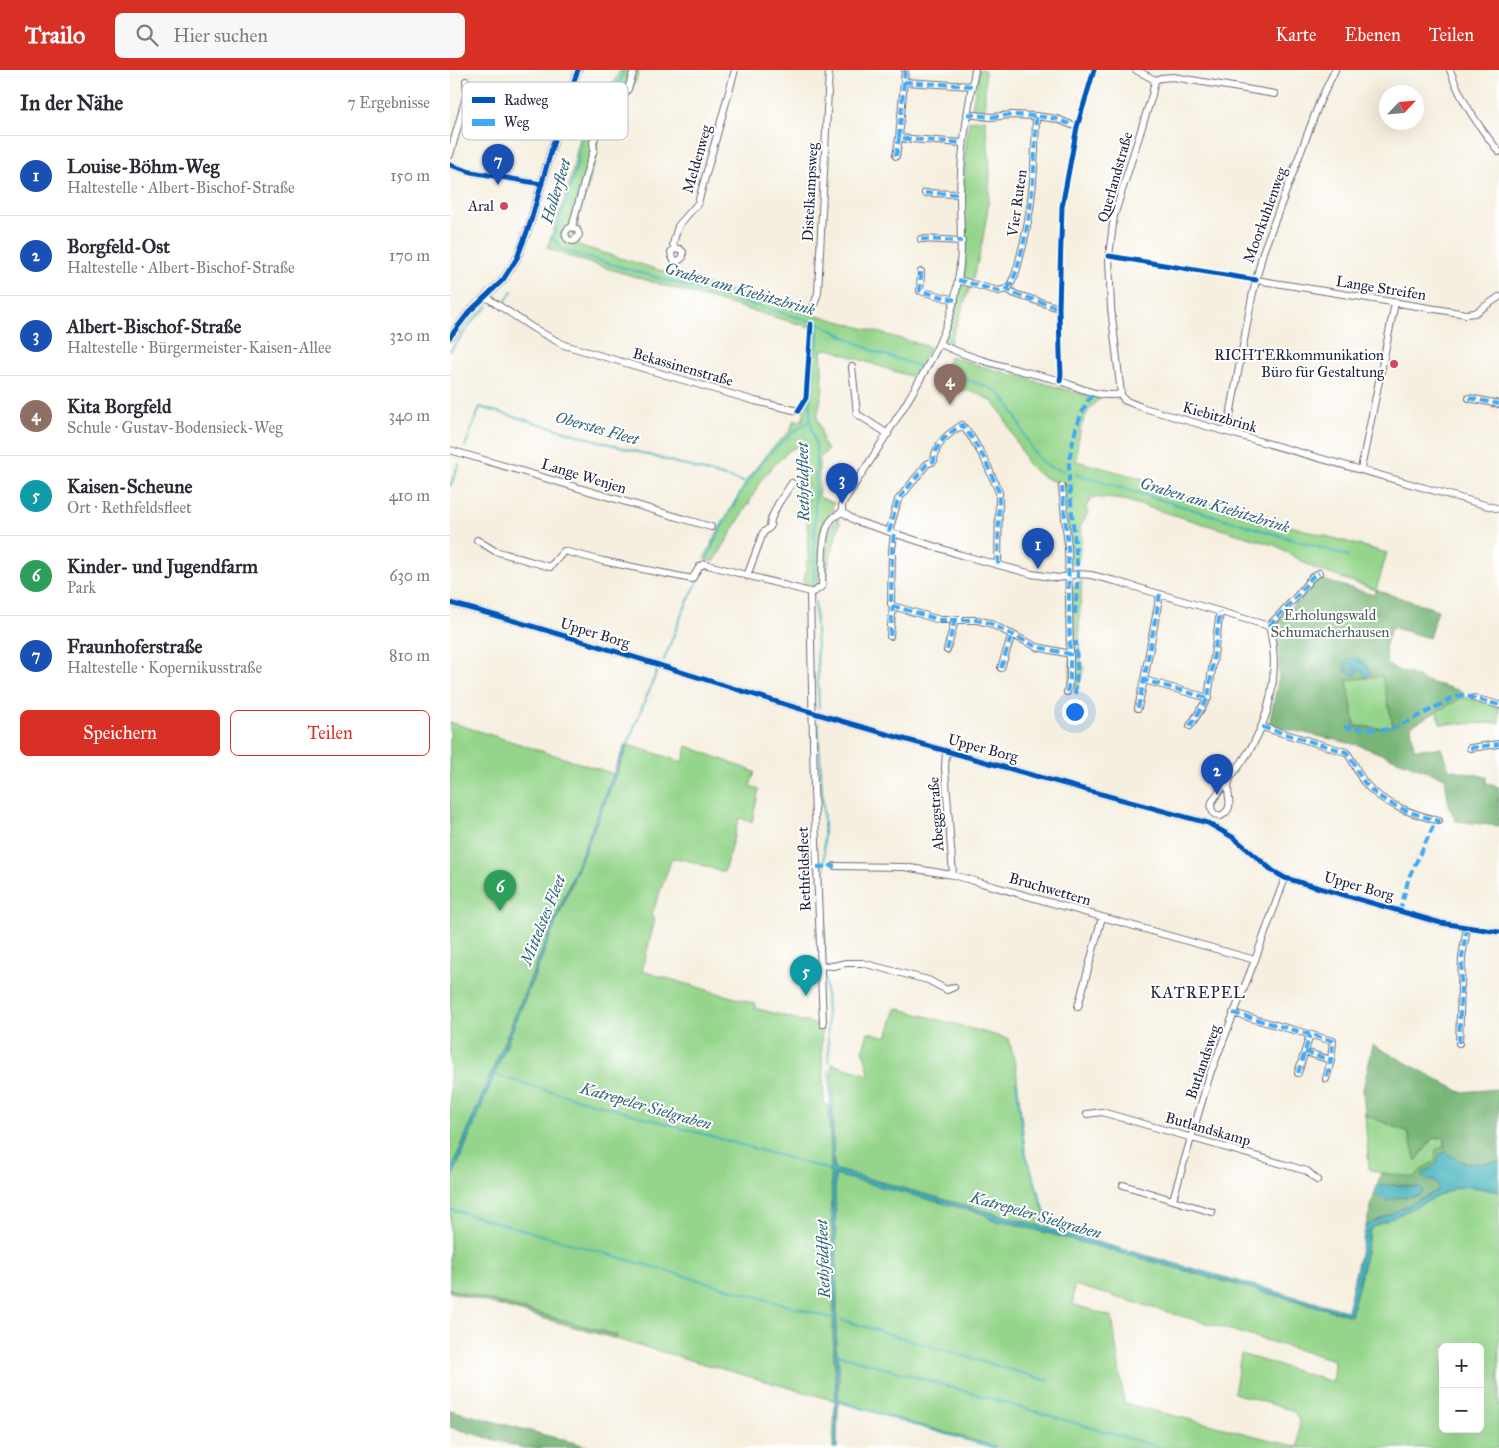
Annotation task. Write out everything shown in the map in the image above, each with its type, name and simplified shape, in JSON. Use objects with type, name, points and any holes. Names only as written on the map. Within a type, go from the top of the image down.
[{"type":"street","points":[[573,82],[578,70]]},
{"type":"street","points":[[628,89],[634,70]]},
{"type":"street","name":"Meldenweg","points":[[675,249],[673,244],[678,226],[698,203],[735,70]]},
{"type":"street","name":"Distelkampsweg","points":[[812,311],[818,293],[829,70]]},
{"type":"street","points":[[896,156],[905,70]]},
{"type":"street","points":[[975,70],[962,142],[960,194],[962,241],[955,300],[948,325],[923,375],[888,434],[842,504],[841,509],[844,514],[856,521],[998,565],[1048,577],[1058,578],[1078,574],[1091,575],[1269,626]]},
{"type":"street","points":[[1136,70],[1155,80],[1173,77],[1275,94]]},
{"type":"street","name":"Moorkuhlenweg","points":[[1227,432],[1256,280],[1265,245],[1320,101],[1335,70]]},
{"type":"street","points":[[1450,70],[1456,88],[1470,114],[1499,152]]},
{"type":"street","name":"Querlandstraße","points":[[1120,394],[1111,308],[1110,256],[1114,216],[1155,80]]},
{"type":"street","points":[[904,82],[972,86]]},
{"type":"street","points":[[450,155],[462,114]]},
{"type":"street","points":[[967,114],[991,118],[1012,115],[1036,116],[1057,119],[1077,127]]},
{"type":"street","name":"Vier Ruten","points":[[1007,289],[1014,281],[1028,225],[1034,184],[1036,116]]},
{"type":"street","points":[[899,138],[962,142]]},
{"type":"street","points":[[450,337],[469,312],[503,280],[517,258],[530,224],[554,140]]},
{"type":"street","points":[[572,227],[594,150],[594,140]]},
{"type":"street","points":[[450,165],[471,172],[542,184]]},
{"type":"street","points":[[925,193],[960,194]]},
{"type":"street","points":[[921,239],[962,241]]},
{"type":"street","points":[[921,272],[920,291],[955,300]]},
{"type":"street","points":[[958,280],[998,291],[1007,289],[1015,294],[1059,308]]},
{"type":"street","name":"Lange Streifen","points":[[1256,280],[1466,314],[1475,312],[1499,297]]},
{"type":"street","name":"Bekassinenstraße","points":[[486,296],[545,335],[564,344],[755,402],[798,411]]},
{"type":"street","points":[[1361,469],[1395,303]]},
{"type":"street","name":"Kiebitzbrink","points":[[940,344],[977,359],[1105,395],[1120,394],[1128,402],[1499,509]]},
{"type":"street","points":[[852,367],[857,414],[888,434]]},
{"type":"street","points":[[1468,398],[1499,404]]},
{"type":"street","points":[[890,636],[893,606],[891,604],[892,533],[898,500],[927,464],[934,461],[935,451],[944,439],[962,425],[984,458],[998,492],[998,565]]},
{"type":"street","name":"Lange Wenjen","points":[[450,450],[711,528]]},
{"type":"street","points":[[747,576],[764,533],[770,527],[778,504],[792,483]]},
{"type":"street","points":[[1062,488],[1067,526],[1069,576],[1070,679],[1067,692]]},
{"type":"street","points":[[478,540],[495,551],[550,567],[564,551],[692,579],[700,566],[704,564],[814,592],[822,586],[823,545],[828,526],[833,518],[844,514]]},
{"type":"street","points":[[1269,626],[1312,577],[1319,573]]},
{"type":"street","name":"Rethfeldsfleet","points":[[810,592],[812,713],[823,1024]]},
{"type":"street","points":[[1138,708],[1160,594]]},
{"type":"street","name":"Upper Borg","points":[[450,603],[574,639],[812,713],[1208,823],[1234,838],[1273,871],[1285,878],[1441,923],[1499,932]]},
{"type":"street","points":[[893,606],[940,620],[977,620],[989,623],[1037,647],[1070,654]]},
{"type":"street","points":[[1190,726],[1208,698],[1220,612]]},
{"type":"street","points":[[948,650],[955,620]]},
{"type":"street","points":[[1230,778],[1227,792],[1229,809],[1220,816],[1214,814],[1211,808],[1212,802],[1253,744],[1262,727],[1273,685],[1273,646],[1269,626]]},
{"type":"street","points":[[1001,668],[1012,634]]},
{"type":"street","points":[[1144,680],[1208,698]]},
{"type":"street","points":[[1474,698],[1499,705]]},
{"type":"street","points":[[1262,727],[1346,752],[1364,782],[1382,798],[1405,811],[1439,821]]},
{"type":"street","points":[[1470,748],[1499,744]]},
{"type":"street","name":"Abeggstraße","points":[[946,751],[945,768],[953,875]]},
{"type":"street","points":[[1208,823],[1214,814]]},
{"type":"street","name":"Bruchwettern","points":[[835,866],[904,867],[953,875],[1255,960]]},
{"type":"street","name":"Butlandsweg","points":[[1173,1200],[1210,1074],[1285,878]]},
{"type":"street","points":[[1078,1007],[1102,917]]},
{"type":"street","points":[[1459,1043],[1462,957],[1467,928]]},
{"type":"street","points":[[820,965],[833,966],[846,963],[862,963],[928,980],[948,990],[954,987]]},
{"type":"street","points":[[1233,1013],[1333,1041],[1326,1079]]},
{"type":"street","points":[[1298,1073],[1310,1035]]},
{"type":"street","points":[[1304,1052],[1331,1060]]},
{"type":"street","name":"Butlandskamp","points":[[1087,1114],[1102,1112],[1308,1171],[1317,1180]]},
{"type":"street","points":[[1123,1185],[1212,1212]]},
{"type":"green space","points":[[620,70],[640,70],[628,95],[628,82],[614,82]]},
{"type":"green space","points":[[979,70],[985,70],[985,115],[976,113],[972,109]]},
{"type":"green space","points":[[985,119],[990,169],[989,198],[983,240],[972,282],[964,277],[966,263],[964,262],[965,156],[969,121]]},
{"type":"green space","points":[[580,140],[598,140],[590,180],[578,219],[581,236],[578,245],[682,277],[930,347],[914,377],[829,349],[821,350],[823,389],[817,417],[823,443],[828,450],[819,459],[819,497],[834,503],[832,508],[834,513],[825,523],[822,534],[819,584],[816,588],[812,590],[803,587],[808,555],[806,463],[798,446],[790,450],[761,480],[714,562],[704,559],[748,478],[769,451],[790,431],[794,420],[802,421],[808,400],[813,328],[679,290],[567,256],[547,248],[571,178]]},
{"type":"green space","points":[[965,284],[971,285],[949,345],[945,339],[961,287]]},
{"type":"green space","points":[[951,356],[1100,399],[1093,405],[1084,419],[1079,435],[1076,461],[1144,479],[1143,485],[1387,553],[1376,590],[1313,568],[1277,546],[1124,500],[1092,497],[1085,509],[1089,511],[1080,527],[1082,536],[1078,562],[1070,565],[1063,485],[1045,478],[1028,464],[1002,414],[994,403],[979,394],[936,382]]},
{"type":"green space","points":[[837,518],[840,522],[828,565],[827,582],[825,580],[827,539]]},
{"type":"green space","points":[[1082,580],[1079,626],[1080,657],[1084,667],[1078,689],[1070,687],[1071,587]]},
{"type":"green space","name":"Erholungswald Schumacherhausen","points":[[1323,580],[1374,595],[1376,590],[1438,610],[1429,638],[1391,627],[1385,648],[1387,664],[1422,680],[1462,691],[1463,697],[1411,726],[1414,749],[1441,748],[1449,769],[1487,777],[1486,783],[1499,787],[1499,826],[1456,821],[1449,807],[1445,778],[1358,745],[1269,725],[1279,677],[1279,652],[1274,624],[1299,599],[1313,581]],"holes":[[[1382,676],[1393,726],[1377,728],[1355,726],[1347,680]]]},
{"type":"green space","points":[[1383,676],[1393,726],[1377,728],[1354,726],[1346,680]]},
{"type":"green space","points":[[1463,697],[1499,706],[1499,723],[1440,724],[1437,711]]},
{"type":"green space","points":[[450,722],[614,774],[450,1173]]},
{"type":"green space","points":[[628,745],[683,762],[687,746],[755,772],[750,786],[759,789],[752,822],[739,818],[724,872],[683,859],[672,858],[651,917],[655,919],[642,971],[756,1004],[755,1008],[821,1026],[824,1104],[829,1106],[836,1401],[616,1339],[616,1335],[450,1289],[450,1184]]},
{"type":"green space","points":[[896,1008],[1009,1039],[1016,1068],[1025,1150],[1048,1226],[1051,1229],[834,1168],[832,1064],[869,1075],[863,1049],[868,1032],[887,1037]]},
{"type":"green space","points":[[1373,1045],[1461,1092],[1499,1089],[1499,1161],[1484,1163],[1465,1162],[1446,1152],[1437,1164],[1422,1174],[1423,1178],[1439,1185],[1437,1191],[1366,1226],[1374,1195],[1386,1201],[1420,1195],[1423,1191],[1407,1185],[1377,1186],[1381,1173],[1415,1177],[1421,1170],[1435,1161],[1436,1149],[1445,1147],[1445,1137],[1432,1139],[1416,1161],[1408,1132],[1365,1115],[1363,1089]]},
{"type":"green space","points":[[1365,1115],[1408,1132],[1416,1161],[1432,1139],[1445,1137],[1442,1151],[1415,1178],[1381,1173],[1369,1169]]},
{"type":"green space","points":[[837,1174],[984,1214],[995,1221],[1003,1221],[1351,1315],[1370,1230],[1455,1188],[1472,1187],[1499,1191],[1499,1448],[1001,1448],[838,1402],[834,1175]],"holes":[[[1074,1285],[1334,1360],[1333,1382],[1241,1354],[1234,1393],[1294,1411],[1299,1421],[1299,1447],[1124,1403],[1112,1317],[1073,1304]]]},
{"type":"green space","points":[[450,1289],[617,1335],[616,1339],[450,1292]]},
{"type":"green space","points":[[450,1410],[594,1448],[523,1448],[450,1427]]},
{"type":"water","points":[[1354,658],[1362,662],[1371,673],[1368,676],[1365,676],[1363,671],[1360,670],[1353,676],[1349,672],[1355,666],[1353,664],[1348,664],[1348,672],[1345,671],[1344,665],[1346,660]]},
{"type":"water","points":[[625,744],[628,745],[450,1184],[450,1173],[574,873]]},
{"type":"water","points":[[829,1106],[832,1107],[834,1168],[837,1170],[1347,1311],[1366,1226],[1437,1191],[1439,1185],[1423,1178],[1422,1174],[1437,1164],[1440,1154],[1446,1152],[1459,1160],[1472,1164],[1499,1161],[1499,1191],[1472,1187],[1455,1188],[1370,1230],[1351,1316],[1003,1221],[995,1221],[984,1214],[835,1175],[836,1344],[839,1366],[837,1448],[833,1448],[836,1385],[833,1334],[834,1304],[831,1176],[829,1172],[831,1167]]},
{"type":"water","points":[[1377,1186],[1418,1187],[1423,1190],[1420,1195],[1386,1201],[1374,1195]]},
{"type":"waterway","name":"Hollerfleet","points":[[619,82],[624,70]]},
{"type":"waterway","name":"Hollerfleet","points":[[552,240],[574,177],[582,140]]},
{"type":"waterway","name":"Graben am Kiebitzbrink","points":[[553,238],[562,249],[570,252],[818,323],[875,352],[922,367]]},
{"type":"waterway","name":"Hollerfleet","points":[[505,302],[512,291]]},
{"type":"waterway","name":"Hollerfleet","points":[[450,351],[475,318],[489,306]]},
{"type":"waterway","name":"Rethfeldfleet","points":[[814,581],[816,446],[810,421],[810,403],[818,340],[818,323]]},
{"type":"waterway","name":"Graben am Kiebitzbrink","points":[[931,370],[936,371]]},
{"type":"waterway","name":"Graben am Kiebitzbrink","points":[[941,373],[978,383],[996,391],[1011,408],[1031,448],[1038,457],[1047,465],[1063,471]]},
{"type":"waterway","name":"Oberstes Fleet","points":[[465,446],[480,407],[747,483]]},
{"type":"waterway","name":"Mittelstes Fleet","points":[[707,560],[725,520],[747,482],[775,448],[810,421]]},
{"type":"waterway","name":"Oberstes Fleet","points":[[450,486],[459,464]]},
{"type":"waterway","name":"Graben am Kiebitzbrink","points":[[1075,474],[1348,556]]},
{"type":"waterway","name":"Mittelstes Fleet","points":[[664,660],[683,611],[702,573]]},
{"type":"waterway","name":"Rethfeldfleet","points":[[815,602],[819,708]]},
{"type":"waterway","name":"Mittelstes Fleet","points":[[627,745],[657,671]]},
{"type":"waterway","name":"Rethfeldfleet","points":[[818,723],[824,824],[825,962]]},
{"type":"waterway","name":"Rethfeldfleet","points":[[825,970],[829,1063]]},
{"type":"waterway","name":"Rethfeldfleet","points":[[829,1070],[831,1108]]},
{"type":"waterway","name":"Katrepeler Sielgraben","points":[[494,1075],[830,1170]]},
{"type":"waterway","points":[[1016,1082],[1025,1152],[1048,1221],[1049,1230]]},
{"type":"waterway","points":[[450,1209],[835,1319]]},
{"type":"waterway","points":[[842,1320],[1049,1381]]},
{"type":"waterway","points":[[836,1354],[1162,1448]]},
{"type":"waterway","points":[[837,1400],[995,1448]]},
{"type":"marked path","points":[[905,70],[904,82],[972,86]]},
{"type":"marked path","points":[[904,82],[899,138],[962,143]]},
{"type":"marked path","points":[[967,114],[991,117],[1012,115],[1036,116],[1057,119],[1077,127]]},
{"type":"marked path","points":[[1007,289],[1017,270],[1031,205],[1036,116]]},
{"type":"marked path","points":[[896,156],[899,138]]},
{"type":"marked path","points":[[925,193],[960,194]]},
{"type":"marked path","points":[[921,239],[962,241]]},
{"type":"marked path","points":[[921,272],[920,291],[955,300]]},
{"type":"marked path","points":[[958,280],[998,291],[1007,289],[1015,294],[1059,308]]},
{"type":"marked path","points":[[1075,614],[1078,574],[1069,482],[1069,460],[1076,428],[1093,392]]},
{"type":"marked path","points":[[1469,398],[1499,404]]},
{"type":"marked path","points":[[889,532],[898,500],[927,464],[934,461],[937,449],[943,440],[962,425],[984,458],[999,492],[998,565]]},
{"type":"marked path","points":[[894,534],[891,604],[893,606],[940,620],[977,620],[989,623],[1037,647],[1070,654],[1068,547],[1062,487]]},
{"type":"marked path","points":[[1269,626],[1312,577],[1319,573]]},
{"type":"marked path","points":[[1160,594],[1144,680],[1208,698],[1220,612]]},
{"type":"marked path","points":[[890,636],[893,606]]},
{"type":"marked path","points":[[947,650],[955,620]]},
{"type":"marked path","points":[[1001,668],[1012,634]]},
{"type":"marked path","points":[[1075,694],[1077,671],[1076,641]]},
{"type":"marked path","points":[[1067,692],[1070,679],[1070,654]]},
{"type":"marked path","points":[[1138,708],[1144,680]]},
{"type":"marked path","points":[[1344,727],[1381,730],[1394,728],[1452,698],[1462,695],[1499,705]]},
{"type":"marked path","points":[[1190,726],[1208,698]]},
{"type":"marked path","points":[[1262,727],[1346,752],[1364,782],[1380,797],[1398,807],[1439,821],[1433,827],[1409,877],[1400,911]]},
{"type":"marked path","points":[[1470,748],[1499,744]]},
{"type":"marked path","points":[[817,867],[835,866]]},
{"type":"marked path","points":[[1459,1043],[1462,957],[1467,928]]},
{"type":"marked path","points":[[1233,1013],[1333,1041],[1326,1079]]},
{"type":"marked path","points":[[1298,1073],[1310,1035]]},
{"type":"marked path","points":[[1305,1052],[1331,1060]]},
{"type":"cycle path","points":[[574,82],[578,70]]},
{"type":"cycle path","points":[[1060,381],[1059,308],[1062,207],[1077,127],[1094,70]]},
{"type":"cycle path","points":[[450,337],[469,312],[503,280],[517,258],[530,224],[554,140]]},
{"type":"cycle path","points":[[450,165],[471,172],[542,184]]},
{"type":"cycle path","points":[[1109,256],[1256,280]]},
{"type":"cycle path","points":[[798,411],[806,398],[811,324]]},
{"type":"cycle path","points":[[450,603],[540,628],[860,726],[1208,823],[1234,838],[1273,871],[1285,878],[1441,923],[1499,932]]},
{"type":"place","name":"Fraunhoferstraße","points":[[498,185]]},
{"type":"place","name":"Aral","points":[[504,206]]},
{"type":"place","name":"RICHTERkommunikation Büro für Gestaltung","points":[[1394,364]]},
{"type":"place","name":"Kita Borgfeld","points":[[950,405]]},
{"type":"place","name":"Albert-Bischof-Straße","points":[[842,504]]},
{"type":"place","name":"Louise-Böhm-Weg","points":[[1038,569]]},
{"type":"place","name":"Borgfeld-Ost","points":[[1217,795]]},
{"type":"place","name":"Kinder- und Jugendfarm","points":[[500,911]]},
{"type":"place","name":"Kaisen-Scheune","points":[[806,996]]},
{"type":"district","name":"KATREPEL","points":[[1198,992]]}]
